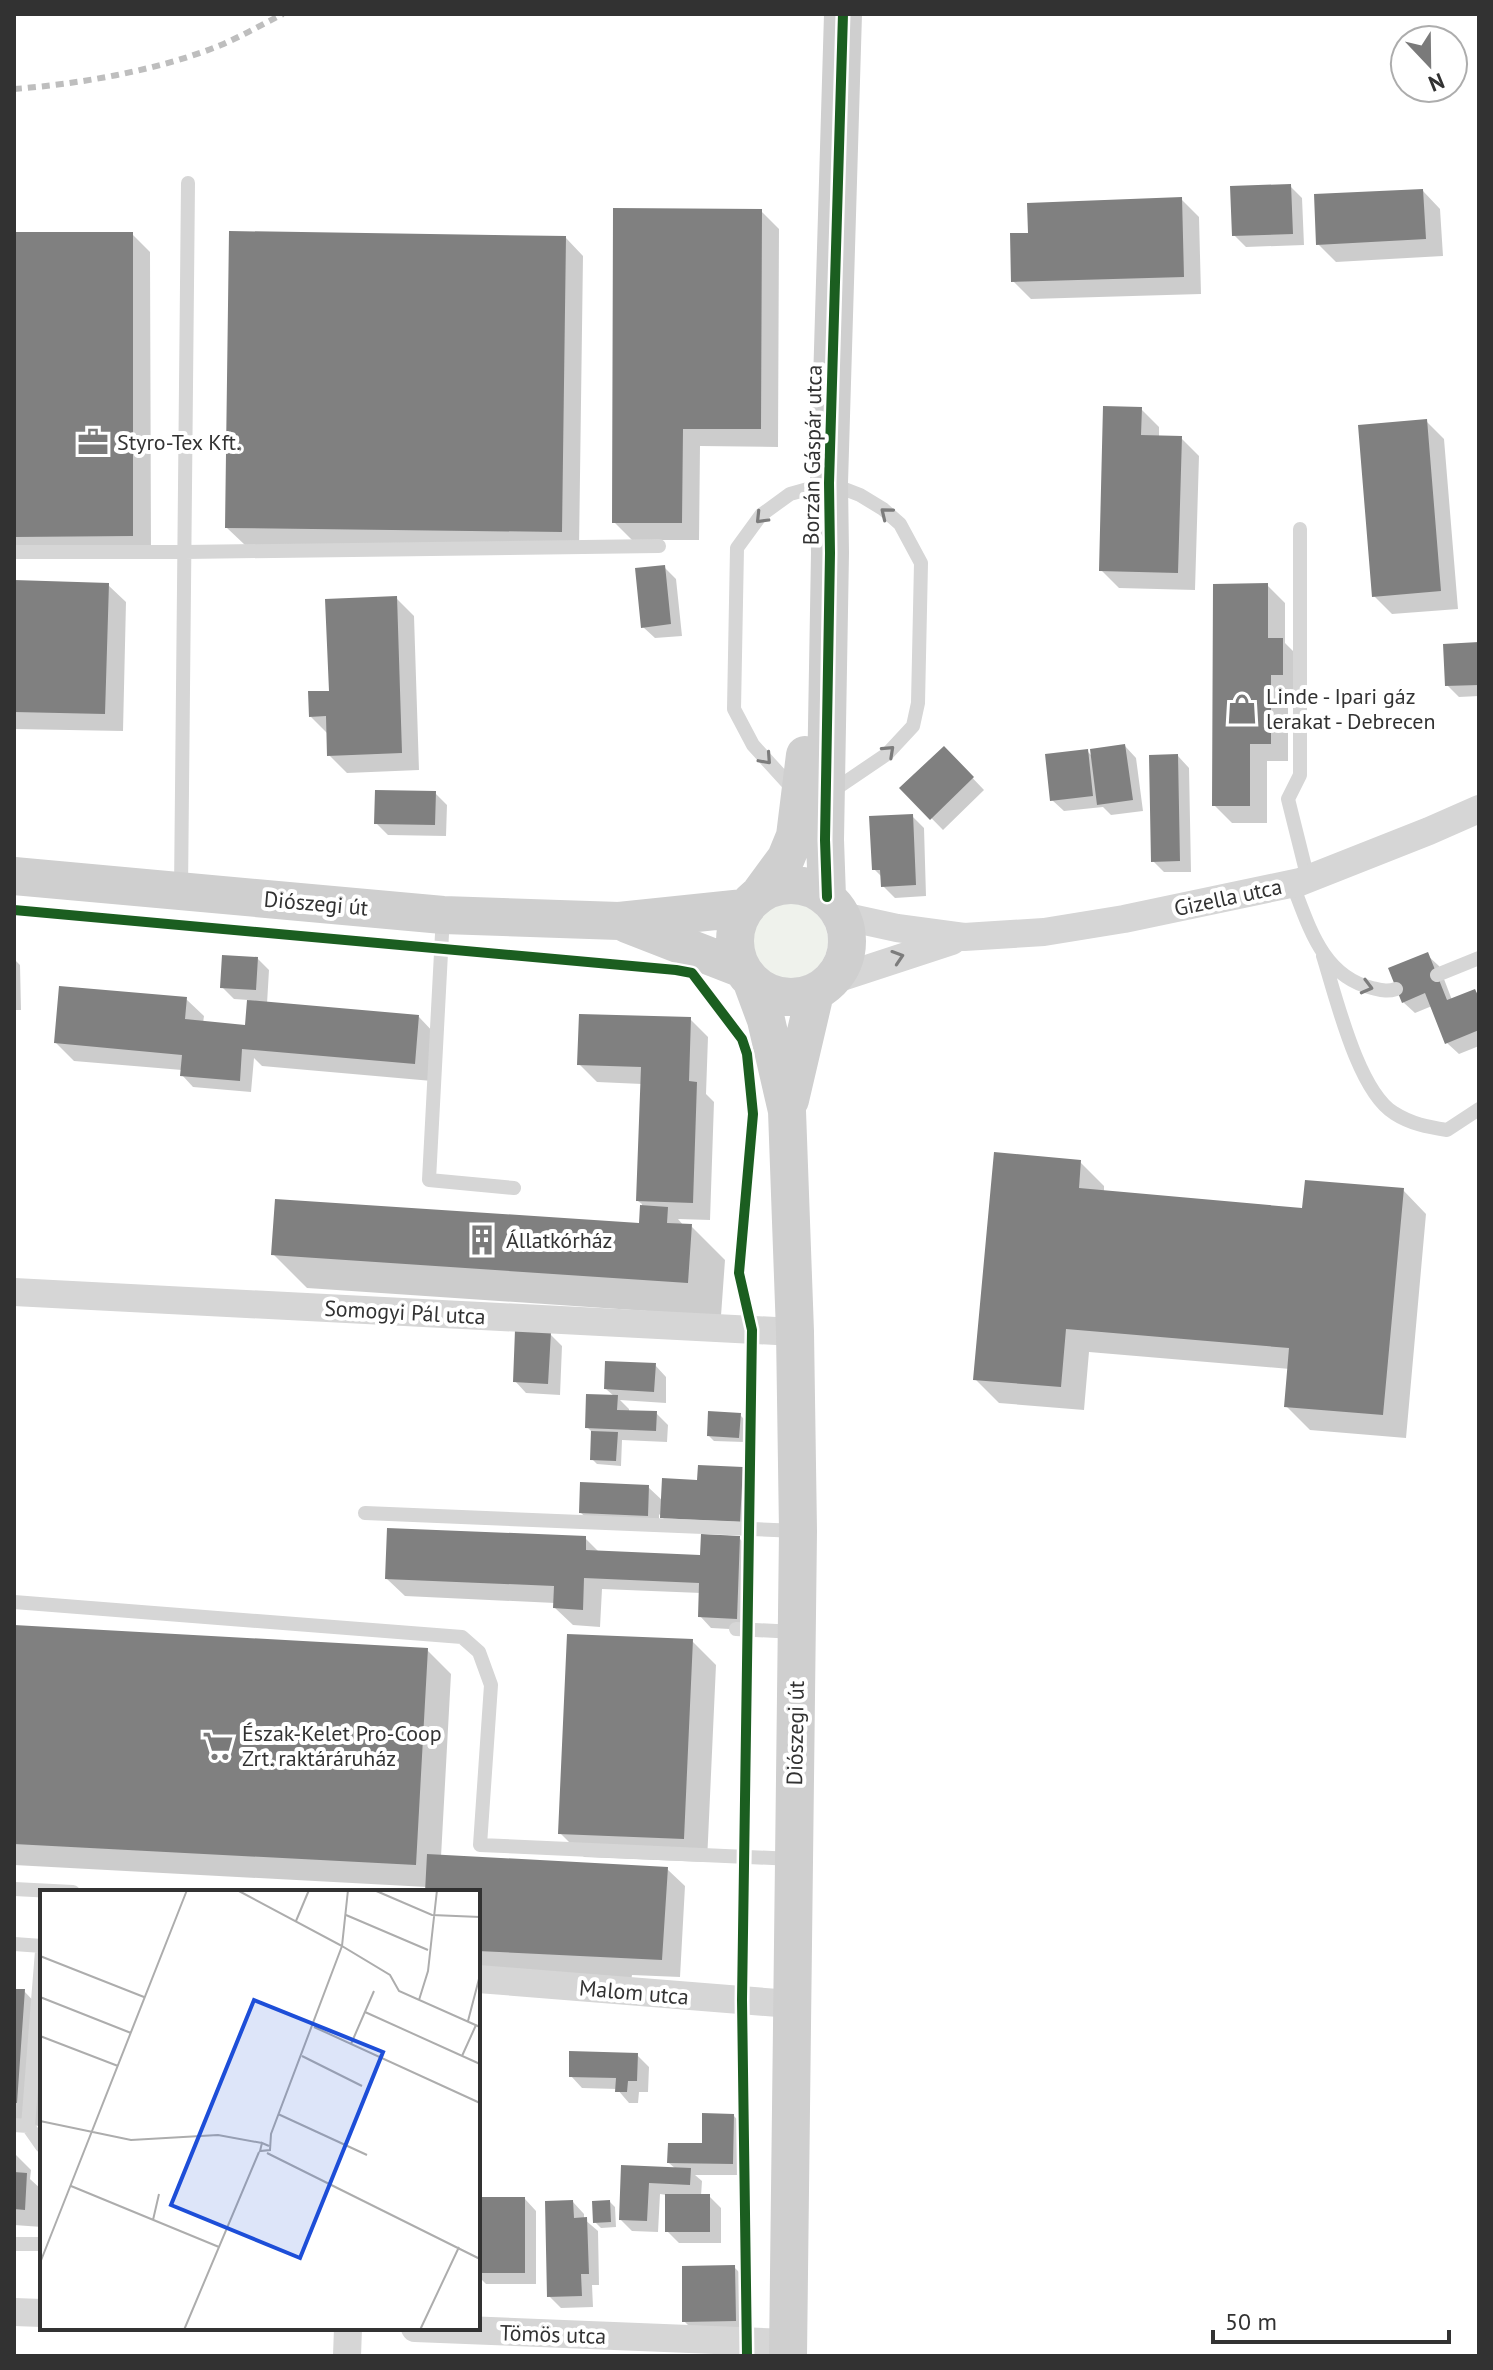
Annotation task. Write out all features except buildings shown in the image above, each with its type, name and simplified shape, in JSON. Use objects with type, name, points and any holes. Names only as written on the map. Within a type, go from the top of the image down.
[{"type":"main road","name":"Borzán Gáspár utca","points":[[835,907],[825,840],[813,796],[830,553],[829,483],[843,14]]},
{"type":"main road","name":"Borzán Gáspár utca","points":[[753,900],[786,858],[813,796]]},
{"type":"main road","name":"Diószegi út","points":[[14,876],[443,915],[619,921],[753,900]]},
{"type":"main road","points":[[784,885],[807,887],[835,907],[848,938],[844,961],[824,986],[793,998],[782,997],[771,995],[746,976],[734,948],[735,927],[753,900],[784,885]]},
{"type":"main road","name":"Diószegi út","points":[[619,921],[746,976],[766,1020],[787,1111],[798,1531],[788,2350]]},
{"type":"main road","name":"Diószegi út","points":[[787,1111],[824,986]]},
{"type":"street","name":"Gizella utca","points":[[835,907],[897,928],[964,937],[1044,932],[1124,919],[1300,881],[1479,809]]},
{"type":"street","name":"Gizella utca","points":[[824,986],[964,937]]},
{"type":"street","name":"Somogyi Pál utca","points":[[14,1292],[795,1332]]},
{"type":"street","name":"Malom utca","points":[[480,1979],[682,1987],[791,2004]]},
{"type":"street","points":[[14,2312],[40,2313]]},
{"type":"street","points":[[347,2356],[348,2330]]},
{"type":"street","name":"Tömös utca","points":[[449,2330],[788,2350]]},
{"type":"lane","points":[[181,891],[188,183]]},
{"type":"lane","points":[[829,483],[860,495],[883,509],[900,524],[921,563],[918,703],[913,726],[887,754],[813,796],[753,745],[734,709],[737,548],[761,515],[790,494],[829,483]]},
{"type":"lane","points":[[1300,529],[1300,775],[1288,799],[1300,881],[1323,956],[1357,1060],[1370,1088],[1391,1112],[1420,1126],[1447,1130],[1479,1109]]},
{"type":"lane","points":[[14,552],[659,546]]},
{"type":"lane","points":[[443,915],[429,1180],[514,1188]]},
{"type":"lane","points":[[1323,956],[1355,984],[1388,992],[1396,989]]},
{"type":"lane","points":[[1437,975],[1479,958]]},
{"type":"lane","points":[[365,1513],[798,1531]]},
{"type":"lane","points":[[14,1602],[462,1637],[479,1652],[491,1685],[480,1845],[689,1861],[793,1859]]},
{"type":"lane","points":[[736,1629],[797,1632]]},
{"type":"lane","points":[[14,1889],[40,1890]]},
{"type":"lane","points":[[14,1944],[40,1948]]},
{"type":"lane","points":[[40,1965],[21,2125],[40,2144]]},
{"type":"lane","points":[[14,2244],[40,2244]]},
{"type":"shaded area","points":[[790,903],[804,906],[817,914],[825,927],[828,941],[825,955],[817,968],[804,976],[790,979],[776,976],[763,968],[755,955],[752,941],[755,927],[763,914],[776,906]]},
{"type":"railway","points":[[14,89],[66,84],[172,62],[221,45],[283,14]]},
{"type":"cycle path","points":[[827,897],[829,483],[843,14]]},
{"type":"cycle path","points":[[14,910],[676,970],[692,973],[742,1039],[747,1054],[753,1114],[739,1273],[752,1330],[742,2000],[747,2356]]},
{"type":"place","name":"Styro-Tex Kft.","points":[[93,442]]},
{"type":"place","name":"Linde - Ipari gáz lerakat - Debrecen","points":[[1242,709]]},
{"type":"place","name":"Állatkórház","points":[[482,1240]]},
{"type":"place","name":"Észak-Kelet Pro-Coop Zrt. raktáráruház","points":[[218,1746]]}]
